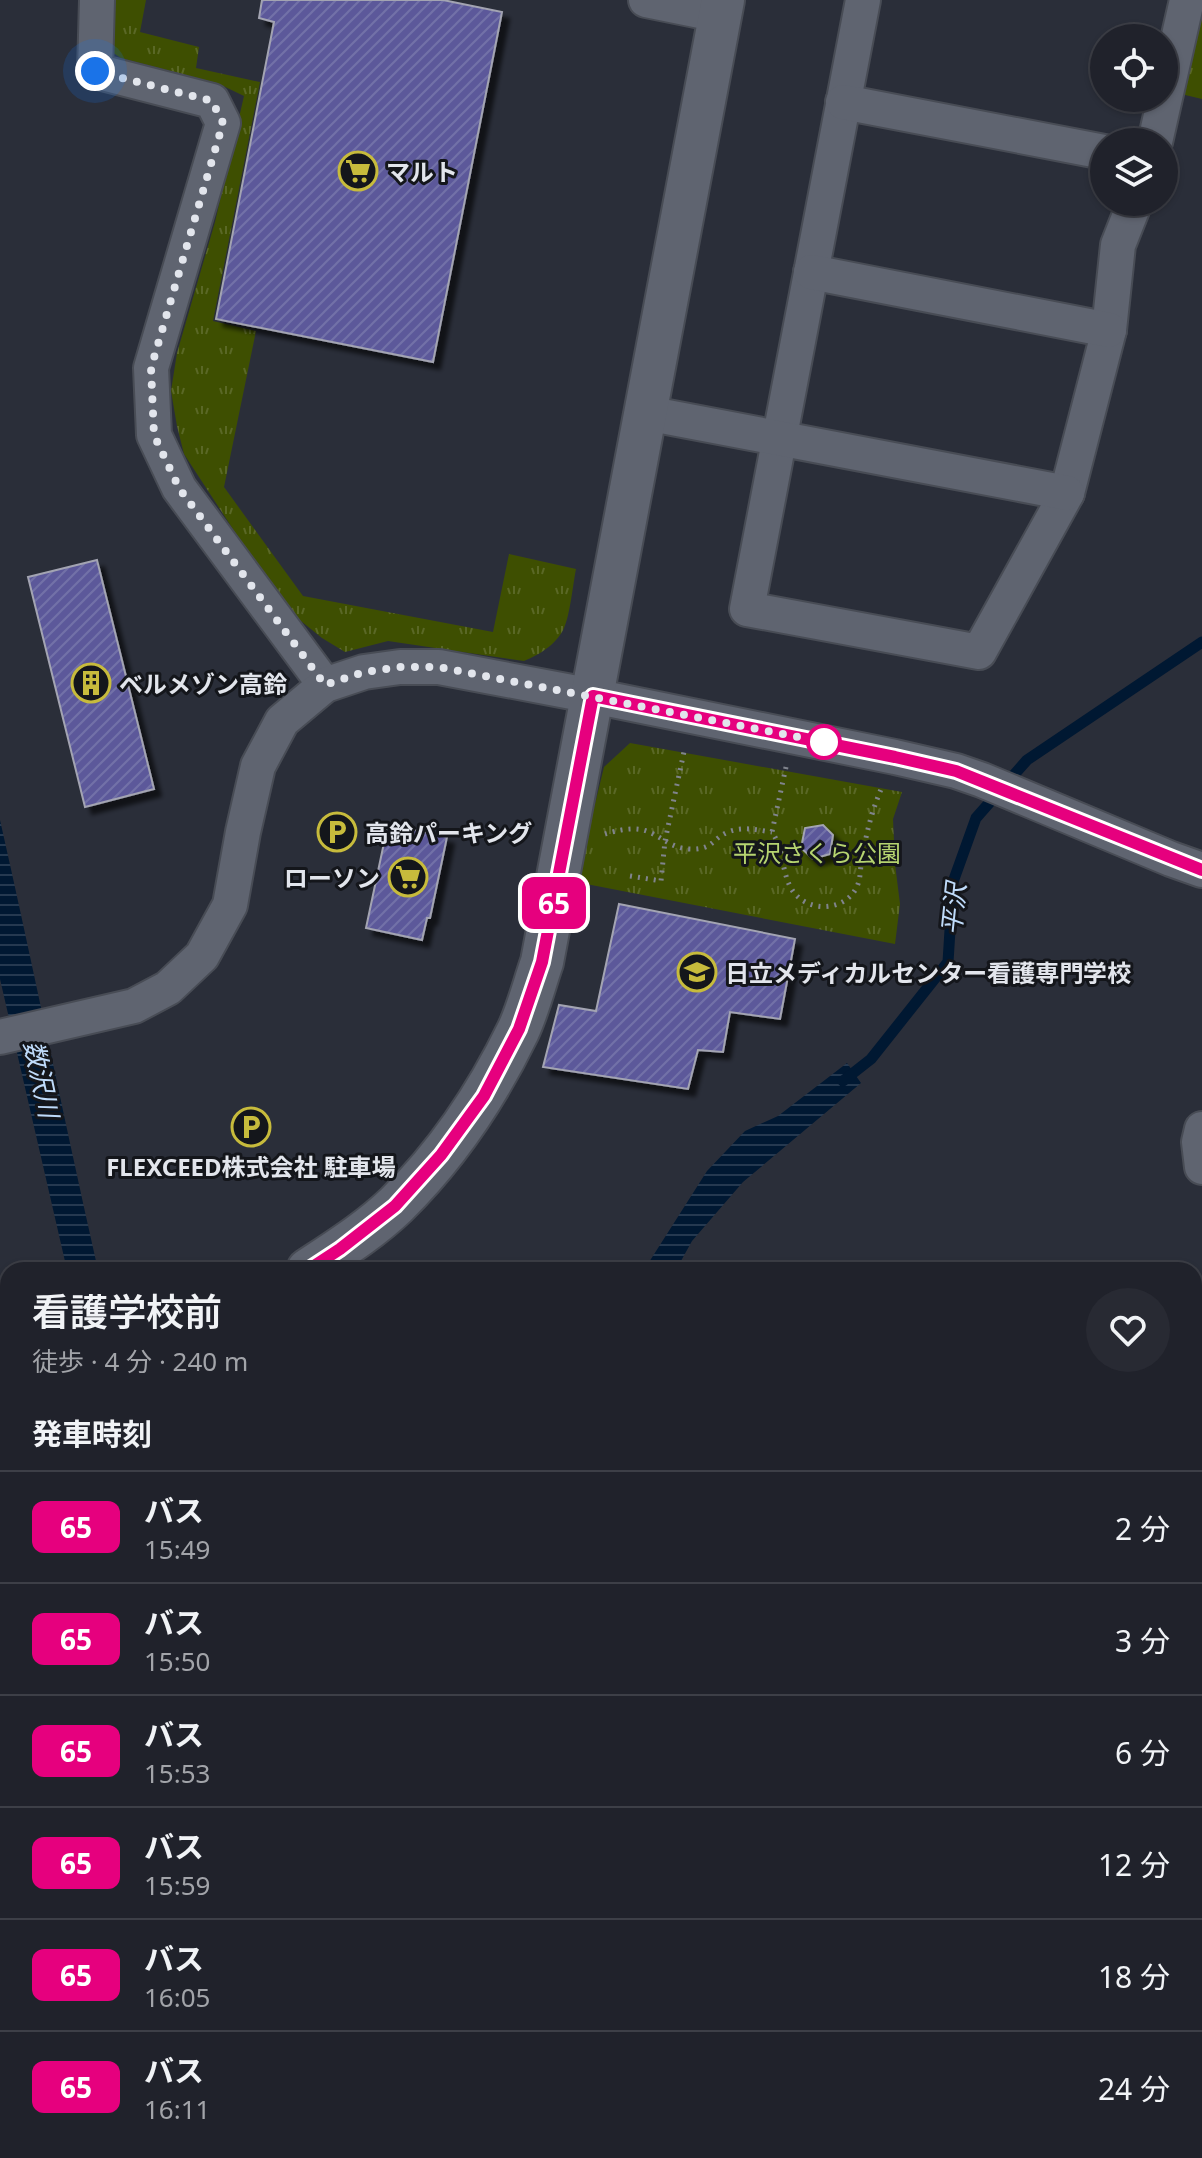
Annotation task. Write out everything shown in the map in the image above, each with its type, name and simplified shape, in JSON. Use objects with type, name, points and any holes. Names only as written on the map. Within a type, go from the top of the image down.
[{"type":"street","points":[[97,0],[95,71],[212,101],[223,123],[151,368],[154,435],[179,488],[325,685]]},
{"type":"street","points":[[320,1262],[395,1206],[441,1155],[484,1096],[519,1029],[542,962],[721,7],[646,0]]},
{"type":"street","points":[[863,0],[747,609],[979,652],[1067,493],[1109,330],[1118,245],[1129,216]]},
{"type":"street","points":[[1158,128],[1187,0]]},
{"type":"street","points":[[843,102],[1090,149]]},
{"type":"street","points":[[811,272],[1109,330]]},
{"type":"street","points":[[646,413],[1067,493]]},
{"type":"street","points":[[0,1037],[134,1006],[168,988],[202,956],[230,905],[258,766],[282,721],[325,685],[364,672],[400,667],[439,667],[691,715],[956,771],[1202,870]]},
{"type":"street","points":[[1202,1129],[1199,1142],[1202,1167]]},
{"type":"path","points":[[630,876],[661,881],[665,841],[691,715]]},
{"type":"path","points":[[772,832],[793,736]]},
{"type":"path","points":[[569,828],[602,835],[621,829],[646,830],[677,848],[693,849],[711,846],[725,833],[745,827],[772,832],[778,840],[788,882],[795,894],[804,902],[829,907],[841,902],[858,884],[869,826],[895,757]]},
{"type":"green space","points":[[115,0],[146,0],[140,32],[199,47],[196,68],[260,82],[213,321],[256,331],[224,487],[303,596],[493,632],[509,554],[576,569],[564,628],[557,639],[541,652],[524,661],[388,641],[345,652],[296,617],[274,592],[184,454],[171,391],[177,353],[215,222],[244,96],[217,83],[121,58],[112,52]]},
{"type":"green space","points":[[1202,0],[1202,99],[1181,94]]},
{"type":"green space","name":"平沢さくら公園","points":[[630,743],[902,792],[893,819],[900,904],[895,944],[576,882],[604,767]]},
{"type":"water","name":"数沢川","points":[[0,820],[96,1262],[65,1262],[0,979]]},
{"type":"water","points":[[847,1063],[861,1083],[743,1182],[692,1241],[680,1262],[649,1262],[707,1171],[745,1131],[778,1116]]},
{"type":"building","name":"マルト","points":[[262,0],[443,0],[502,12],[433,362],[216,319],[274,22],[259,18]]},
{"type":"building","name":"ベルメゾン高鈴","points":[[97,560],[154,789],[85,807],[28,577]]},
{"type":"building","name":"ローソン","points":[[388,824],[447,837],[430,918],[427,918],[422,940],[366,928]]},
{"type":"building","points":[[823,825],[833,835],[830,854],[813,859],[801,848],[805,828]]},
{"type":"building","name":"日立メディカルセンター看護専門学校","points":[[619,904],[795,939],[780,1019],[730,1012],[723,1052],[698,1050],[688,1089],[543,1067],[559,1005],[596,1011]]},
{"type":"waterway","name":"平沢","points":[[843,1081],[871,1059],[948,962],[953,882],[976,818],[1027,760],[1202,642]]},
{"type":"bus line","name":"65","points":[[320,1262],[395,1206],[441,1155],[484,1096],[519,1029],[542,962],[593,696],[956,771],[1202,870]]},
{"type":"place","name":"マルト","points":[[358,171]]},
{"type":"place","name":"ベルメゾン高鈴","points":[[91,683]]},
{"type":"place","name":"高鈴パーキング","points":[[337,832]]},
{"type":"place","name":"ローソン","points":[[408,877]]},
{"type":"place","name":"日立メディカルセンター看護専門学校","points":[[697,972]]},
{"type":"place","name":"FLEXCEED株式会社 駐車場","points":[[251,1127]]},
{"type":"route","points":[[95,71],[212,101],[223,123],[151,368],[154,435],[179,488],[325,685],[364,672],[400,667],[439,667],[824,742]]}]
